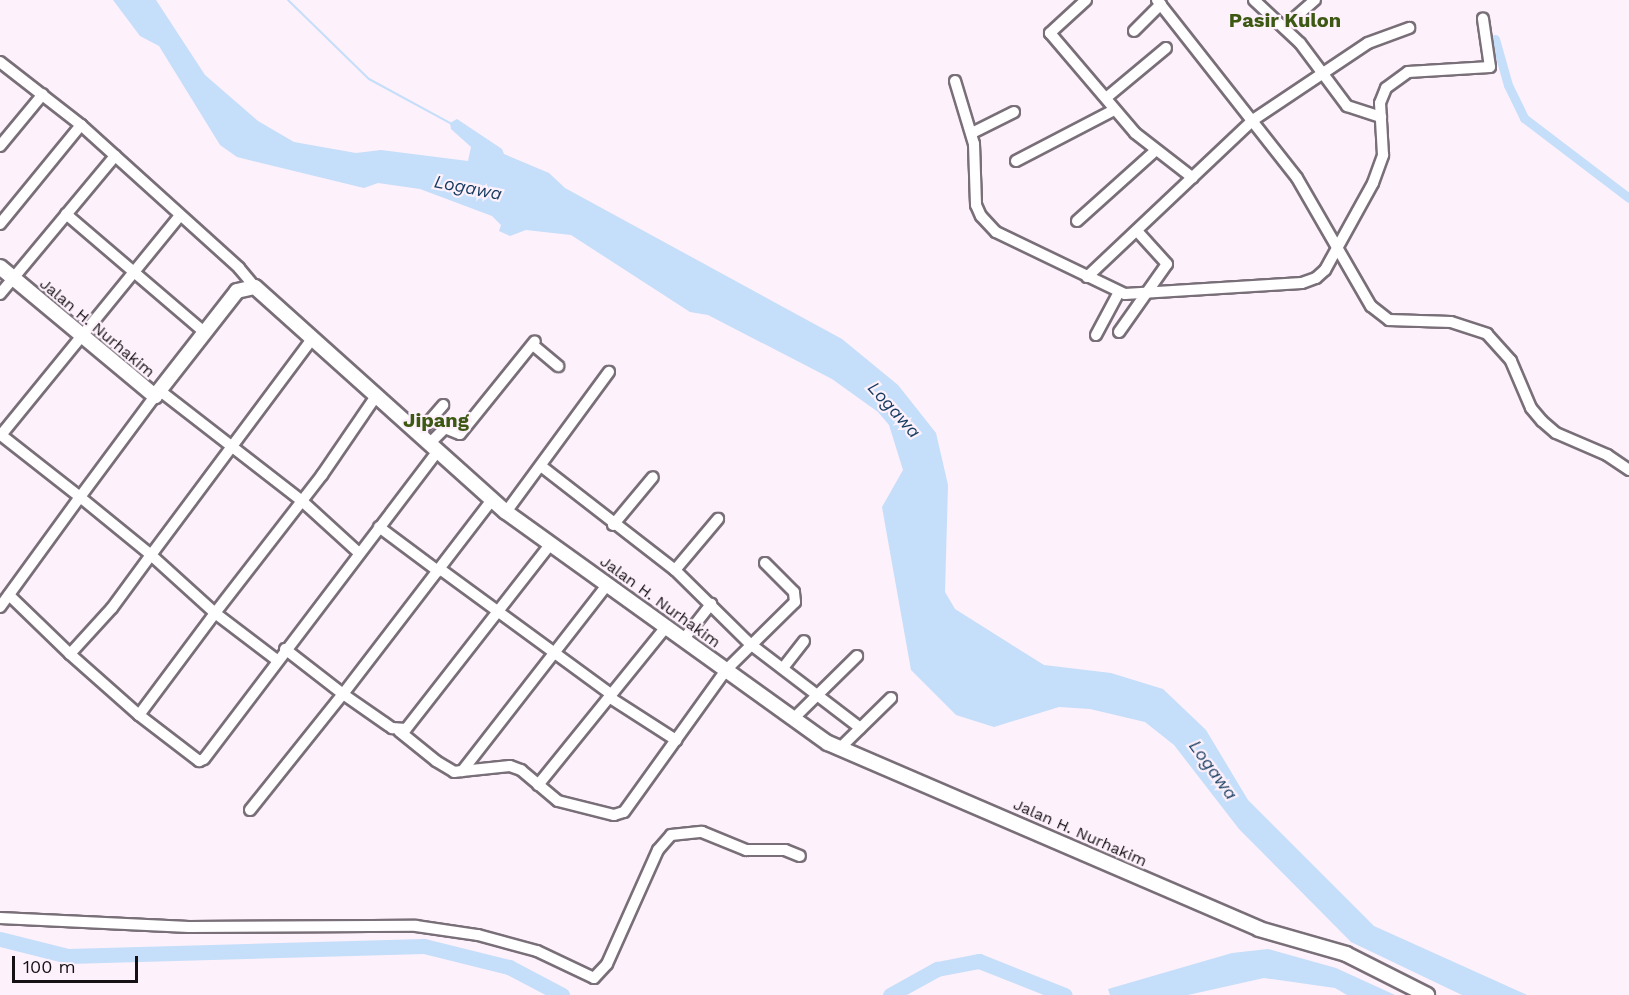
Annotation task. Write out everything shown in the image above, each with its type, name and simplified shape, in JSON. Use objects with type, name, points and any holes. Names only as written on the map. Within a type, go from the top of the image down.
[{"type":"main road","name":"Jalan H. Nurhakim","points":[[0,267],[79,335],[157,393],[241,287],[255,287],[506,512],[793,719],[839,749],[1259,929],[1346,954],[1427,995]]},
{"type":"street","points":[[1086,0],[1050,33],[1114,110],[1155,151],[1192,178]]},
{"type":"street","points":[[1254,0],[1284,27],[1347,106],[1377,117]]},
{"type":"street","points":[[1284,27],[1315,0]]},
{"type":"street","points":[[1134,31],[1159,2],[1302,184],[1364,298],[1380,314],[1404,322],[1451,322],[1487,334],[1511,361],[1524,393],[1542,421],[1556,433],[1629,470]]},
{"type":"street","points":[[955,81],[976,131],[976,205],[981,216],[996,232],[1090,275],[1119,292],[1302,283],[1320,275],[1382,163],[1377,117],[1386,87],[1400,75],[1421,70],[1485,68],[1483,19]]},
{"type":"street","points":[[1090,275],[1253,120],[1321,71],[1368,43],[1409,27]]},
{"type":"street","points":[[1106,98],[1166,48]]},
{"type":"street","points":[[0,62],[81,125],[179,217],[239,268],[255,287]]},
{"type":"street","points":[[0,146],[43,94]]},
{"type":"street","points":[[1016,161],[1114,110]]},
{"type":"street","points":[[976,131],[1014,112]]},
{"type":"street","points":[[0,224],[81,125]]},
{"type":"street","points":[[1077,221],[1155,151]]},
{"type":"street","points":[[0,294],[115,156]]},
{"type":"street","points":[[66,214],[204,332]]},
{"type":"street","points":[[179,217],[79,335],[1,436],[151,555],[214,613],[277,660]]},
{"type":"street","points":[[1119,332],[1150,290],[1167,262],[1137,231]]},
{"type":"street","points":[[1096,335],[1119,292]]},
{"type":"street","points":[[70,654],[112,608],[313,338]]},
{"type":"street","points":[[359,553],[302,501],[232,445],[157,393],[3,600],[70,654],[139,715],[201,761],[379,527],[445,428],[460,435],[534,343],[558,366]]},
{"type":"street","points":[[506,512],[609,372]]},
{"type":"street","points":[[139,715],[214,613],[302,501],[376,396]]},
{"type":"street","points":[[419,433],[443,405]]},
{"type":"street","points":[[541,466],[614,525],[675,570],[749,643],[860,728]]},
{"type":"street","points":[[614,525],[653,477]]},
{"type":"street","points":[[250,810],[344,694],[492,500]]},
{"type":"street","points":[[675,570],[718,519]]},
{"type":"street","points":[[379,527],[554,652],[610,696],[676,740]]},
{"type":"street","points":[[399,731],[406,729],[431,699],[550,545]]},
{"type":"street","points":[[285,649],[454,772],[510,766],[558,801],[619,814],[726,670],[749,643],[796,598],[765,563]]},
{"type":"street","points":[[462,771],[607,585]]},
{"type":"street","points":[[683,640],[711,604]]},
{"type":"street","points":[[538,785],[666,627]]},
{"type":"street","points":[[783,668],[804,641]]},
{"type":"street","points":[[793,719],[857,656]]},
{"type":"street","points":[[839,749],[891,698]]},
{"type":"street","points":[[0,918],[215,926],[416,926],[478,935],[537,951],[594,978],[607,964],[658,850],[671,835],[702,832],[746,850],[785,850],[800,856]]},
{"type":"water","name":"Logawa","points":[[113,0],[156,0],[205,75],[258,121],[294,142],[356,153],[381,150],[468,161],[471,147],[451,129],[450,123],[457,119],[502,149],[504,154],[549,173],[565,188],[842,339],[898,385],[936,433],[948,485],[945,592],[955,609],[1044,665],[1111,673],[1163,689],[1206,730],[1248,800],[1374,926],[1527,995],[1462,995],[1351,942],[1239,829],[1174,745],[1145,722],[1090,709],[1059,707],[994,727],[956,715],[911,670],[882,507],[903,470],[889,425],[878,412],[832,379],[708,315],[690,312],[571,235],[526,230],[510,236],[499,231],[501,225],[492,216],[420,189],[378,183],[364,188],[237,157],[220,145],[159,46],[140,36]]},
{"type":"water","points":[[1268,949],[1336,968],[1395,995],[1347,995],[1335,988],[1264,978],[1188,995],[1110,995],[1108,989],[1232,953]]},
{"type":"waterway","points":[[288,0],[369,79],[452,124]]},
{"type":"waterway","points":[[1495,39],[1508,85],[1524,118],[1629,198]]},
{"type":"waterway","points":[[0,939],[68,956],[424,946],[509,967],[562,995]]},
{"type":"waterway","points":[[890,995],[937,969],[979,961],[1065,995]]},
{"type":"district","name":"Pasir Kulon","points":[[1285,20]]},
{"type":"district","name":"Jipang","points":[[436,420]]}]
